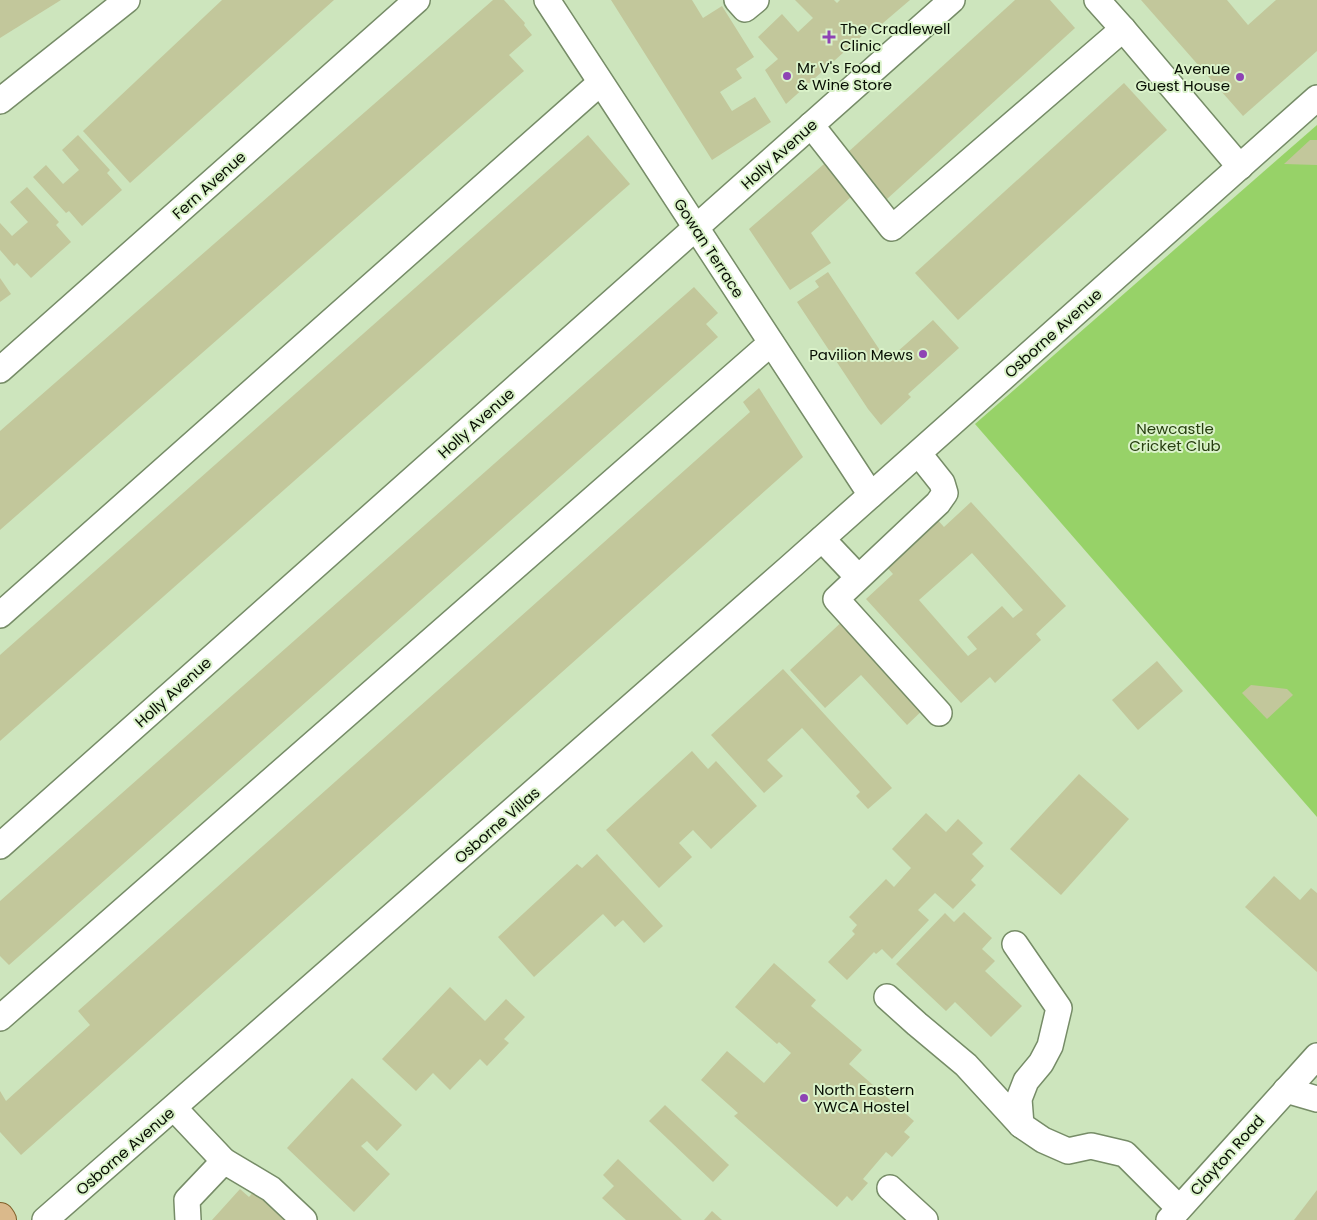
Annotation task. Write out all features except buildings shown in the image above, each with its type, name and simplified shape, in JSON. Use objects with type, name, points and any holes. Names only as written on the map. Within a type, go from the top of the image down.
[{"type":"street","points":[[0,101],[127,0]]},
{"type":"street","name":"Fern Avenue","points":[[0,370],[418,0]]},
{"type":"street","name":"Gowan Terrace","points":[[547,0],[871,495]]},
{"type":"street","points":[[737,0],[745,9],[756,0]]},
{"type":"street","name":"Holly Avenue","points":[[0,846],[952,0]]},
{"type":"street","points":[[1097,0],[1240,167]]},
{"type":"street","points":[[811,125],[892,228],[1123,29]]},
{"type":"street","points":[[0,615],[600,83]]},
{"type":"street","name":"Osborne Avenue","points":[[790,568],[1317,98]]},
{"type":"street","points":[[0,1018],[771,343]]},
{"type":"street","points":[[919,454],[942,483],[945,493],[938,504],[836,599],[938,713]]},
{"type":"street","points":[[822,539],[858,577]]},
{"type":"street","name":"Osborne Villas","points":[[204,1081],[790,568]]},
{"type":"street","points":[[1015,944],[1059,1008],[1050,1046],[1041,1062],[1026,1080],[1019,1099],[1022,1125]]},
{"type":"street","points":[[888,997],[966,1065],[1022,1125],[1043,1140],[1068,1151],[1091,1146],[1124,1154],[1174,1214]]},
{"type":"street","name":"Clayton Road","points":[[1174,1214],[1317,1056]]},
{"type":"street","name":"Osborne Avenue","points":[[45,1220],[204,1081]]},
{"type":"street","points":[[1286,1090],[1317,1099]]},
{"type":"street","points":[[174,1108],[224,1161],[271,1189],[304,1220]]},
{"type":"street","points":[[188,1220],[187,1200],[224,1161]]},
{"type":"street","points":[[890,1188],[926,1220]]},
{"type":"green space","name":"Newcastle Cricket Club","points":[[1317,125],[1317,817],[975,424]]},
{"type":"place","name":"The Cradlewell Clinic","points":[[829,37]]},
{"type":"place","name":"Mr V's Food & Wine Store","points":[[787,76]]},
{"type":"place","name":"Avenue Guest House","points":[[1240,77]]},
{"type":"place","name":"Pavilion Mews","points":[[923,354]]},
{"type":"place","name":"North Eastern YWCA Hostel","points":[[804,1098]]}]
